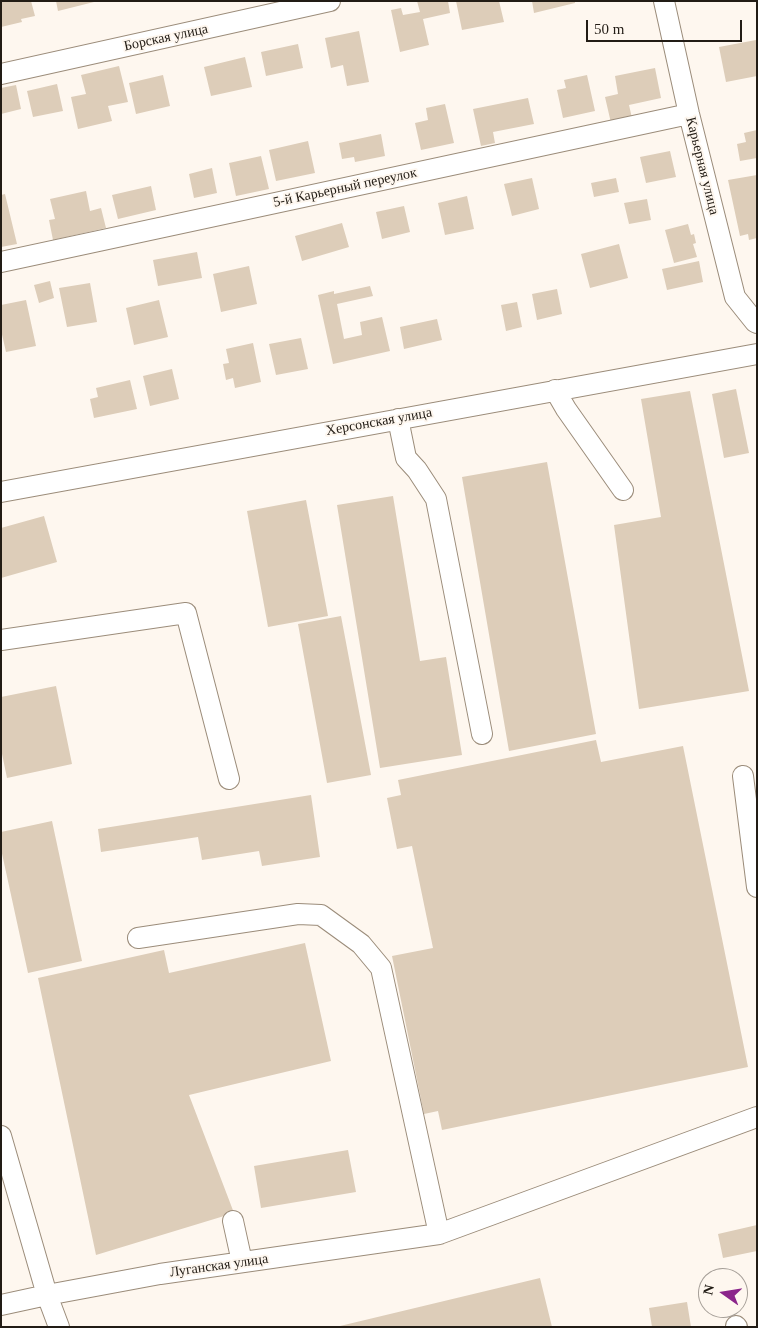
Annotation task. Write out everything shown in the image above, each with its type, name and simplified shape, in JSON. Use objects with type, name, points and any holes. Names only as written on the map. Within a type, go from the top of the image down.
[{"type":"street","name":"Борская улица","points":[[1,74],[330,1]]},
{"type":"street","name":"Карьерная улица","points":[[664,1],[689,114],[735,297],[757,323]]},
{"type":"street","name":"5-й Карьерный переулок","points":[[1,262],[689,114]]},
{"type":"street","name":"Херсонская улица","points":[[1,492],[757,354]]},
{"type":"street","points":[[555,390],[566,409],[623,490]]},
{"type":"street","points":[[398,419],[406,458],[417,470],[436,499],[482,734]]},
{"type":"street","points":[[1,640],[186,612],[229,779]]},
{"type":"street","points":[[742,776],[757,887]]},
{"type":"street","points":[[138,938],[298,914],[321,915],[361,944],[381,968],[439,1234]]},
{"type":"street","name":"Луганская улица","points":[[1,1305],[160,1274],[439,1234],[757,1117]]},
{"type":"street","points":[[1,1136],[47,1295],[59,1327]]},
{"type":"street","points":[[233,1221],[242,1262]]},
{"type":"building","points":[[1,1],[31,1],[35,16],[21,19],[22,22],[1,27]]},
{"type":"building","points":[[56,1],[94,1],[94,2],[58,11]]},
{"type":"building","points":[[417,1],[448,1],[450,13],[423,19],[429,45],[400,52],[391,10],[401,8],[403,15],[420,12]]},
{"type":"building","points":[[456,1],[499,1],[504,22],[462,30]]},
{"type":"building","points":[[532,1],[575,1],[575,3],[534,13]]},
{"type":"building","points":[[359,31],[369,82],[347,86],[343,65],[331,68],[325,38]]},
{"type":"building","points":[[756,40],[757,76],[726,82],[719,47]]},
{"type":"building","points":[[298,44],[303,68],[266,76],[261,52]]},
{"type":"building","points":[[245,57],[252,87],[211,96],[204,67]]},
{"type":"building","points":[[119,66],[128,102],[108,106],[112,121],[78,129],[71,97],[86,94],[81,75]]},
{"type":"building","points":[[655,68],[661,98],[629,105],[632,118],[611,123],[605,97],[618,94],[615,76]]},
{"type":"building","points":[[163,75],[170,106],[136,114],[129,83]]},
{"type":"building","points":[[587,75],[595,111],[563,118],[557,90],[566,88],[564,80]]},
{"type":"building","points":[[57,84],[63,111],[33,117],[27,91]]},
{"type":"building","points":[[16,85],[21,109],[1,114],[1,88]]},
{"type":"building","points":[[528,98],[534,124],[493,132],[495,143],[481,146],[473,109]]},
{"type":"building","points":[[445,104],[454,143],[421,150],[415,123],[428,120],[426,108]]},
{"type":"building","points":[[757,130],[757,158],[740,161],[737,144],[746,142],[744,133]]},
{"type":"building","points":[[381,134],[385,156],[355,162],[354,157],[342,159],[339,143]]},
{"type":"building","points":[[308,141],[315,173],[276,181],[269,150]]},
{"type":"building","points":[[670,151],[676,177],[646,183],[640,157]]},
{"type":"building","points":[[261,156],[269,189],[236,196],[229,163]]},
{"type":"building","points":[[212,168],[217,193],[194,198],[189,174]]},
{"type":"building","points":[[757,175],[757,238],[749,240],[748,234],[740,236],[728,180]]},
{"type":"building","points":[[532,178],[539,209],[512,216],[504,184]]},
{"type":"building","points":[[616,178],[619,192],[594,197],[591,183]]},
{"type":"building","points":[[151,186],[156,210],[118,219],[112,195]]},
{"type":"building","points":[[86,191],[90,211],[101,208],[106,228],[53,240],[49,220],[55,219],[50,199]]},
{"type":"building","points":[[5,194],[17,244],[1,247],[1,195]]},
{"type":"building","points":[[467,196],[474,229],[445,235],[438,203]]},
{"type":"building","points":[[647,199],[651,220],[629,224],[624,203]]},
{"type":"building","points":[[404,206],[410,232],[382,239],[376,212]]},
{"type":"building","points":[[342,223],[349,247],[302,261],[295,236]]},
{"type":"building","points":[[688,224],[691,235],[694,234],[696,243],[693,244],[697,257],[674,263],[665,230]]},
{"type":"building","points":[[619,244],[628,278],[590,288],[581,254]]},
{"type":"building","points":[[197,252],[202,278],[158,286],[153,260]]},
{"type":"building","points":[[699,261],[703,282],[667,290],[662,269]]},
{"type":"building","points":[[249,266],[257,304],[221,312],[213,274]]},
{"type":"building","points":[[50,281],[54,298],[39,303],[34,285]]},
{"type":"building","points":[[90,283],[97,322],[67,327],[59,288]]},
{"type":"building","points":[[370,286],[373,296],[337,304],[344,339],[362,335],[360,322],[382,317],[390,351],[333,364],[318,295],[334,291],[334,294]]},
{"type":"building","points":[[557,289],[562,314],[537,320],[532,294]]},
{"type":"building","points":[[26,300],[36,346],[6,352],[1,330],[1,305]]},
{"type":"building","points":[[159,300],[168,337],[134,345],[126,308]]},
{"type":"building","points":[[517,302],[522,327],[506,331],[501,305]]},
{"type":"building","points":[[437,319],[442,340],[404,349],[400,327]]},
{"type":"building","points":[[301,338],[308,369],[276,375],[269,344]]},
{"type":"building","points":[[253,343],[261,382],[235,388],[233,378],[226,380],[223,364],[229,363],[226,349]]},
{"type":"building","points":[[172,369],[179,399],[150,406],[143,376]]},
{"type":"building","points":[[130,380],[137,409],[94,418],[90,399],[98,397],[96,388]]},
{"type":"building","points":[[736,389],[749,453],[724,458],[712,394]]},
{"type":"building","points":[[690,391],[749,691],[639,709],[614,525],[661,517],[641,399]]},
{"type":"building","points":[[547,462],[596,734],[509,751],[462,477]]},
{"type":"building","points":[[393,496],[420,661],[446,657],[462,755],[380,768],[337,505]]},
{"type":"building","points":[[306,500],[328,616],[268,627],[247,511]]},
{"type":"building","points":[[44,516],[57,562],[1,578],[1,528]]},
{"type":"building","points":[[341,616],[371,775],[327,783],[298,624]]},
{"type":"building","points":[[56,686],[72,764],[7,778],[1,749],[1,697]]},
{"type":"building","points":[[596,740],[601,762],[683,746],[748,1067],[442,1130],[438,1111],[424,1114],[392,956],[433,948],[412,846],[397,849],[387,798],[401,795],[398,780]]},
{"type":"building","points":[[311,795],[320,857],[262,866],[259,851],[202,860],[198,837],[101,852],[98,829]]},
{"type":"building","points":[[52,821],[82,961],[28,973],[1,849],[1,832]]},
{"type":"building","points":[[305,943],[331,1061],[189,1095],[234,1213],[96,1255],[38,978],[164,950],[169,973]]},
{"type":"building","points":[[348,1150],[356,1192],[261,1208],[254,1166]]},
{"type":"building","points":[[757,1225],[757,1251],[723,1258],[718,1234]]},
{"type":"building","points":[[540,1278],[552,1327],[340,1327],[340,1326]]},
{"type":"building","points":[[687,1302],[691,1327],[652,1327],[649,1308]]}]
